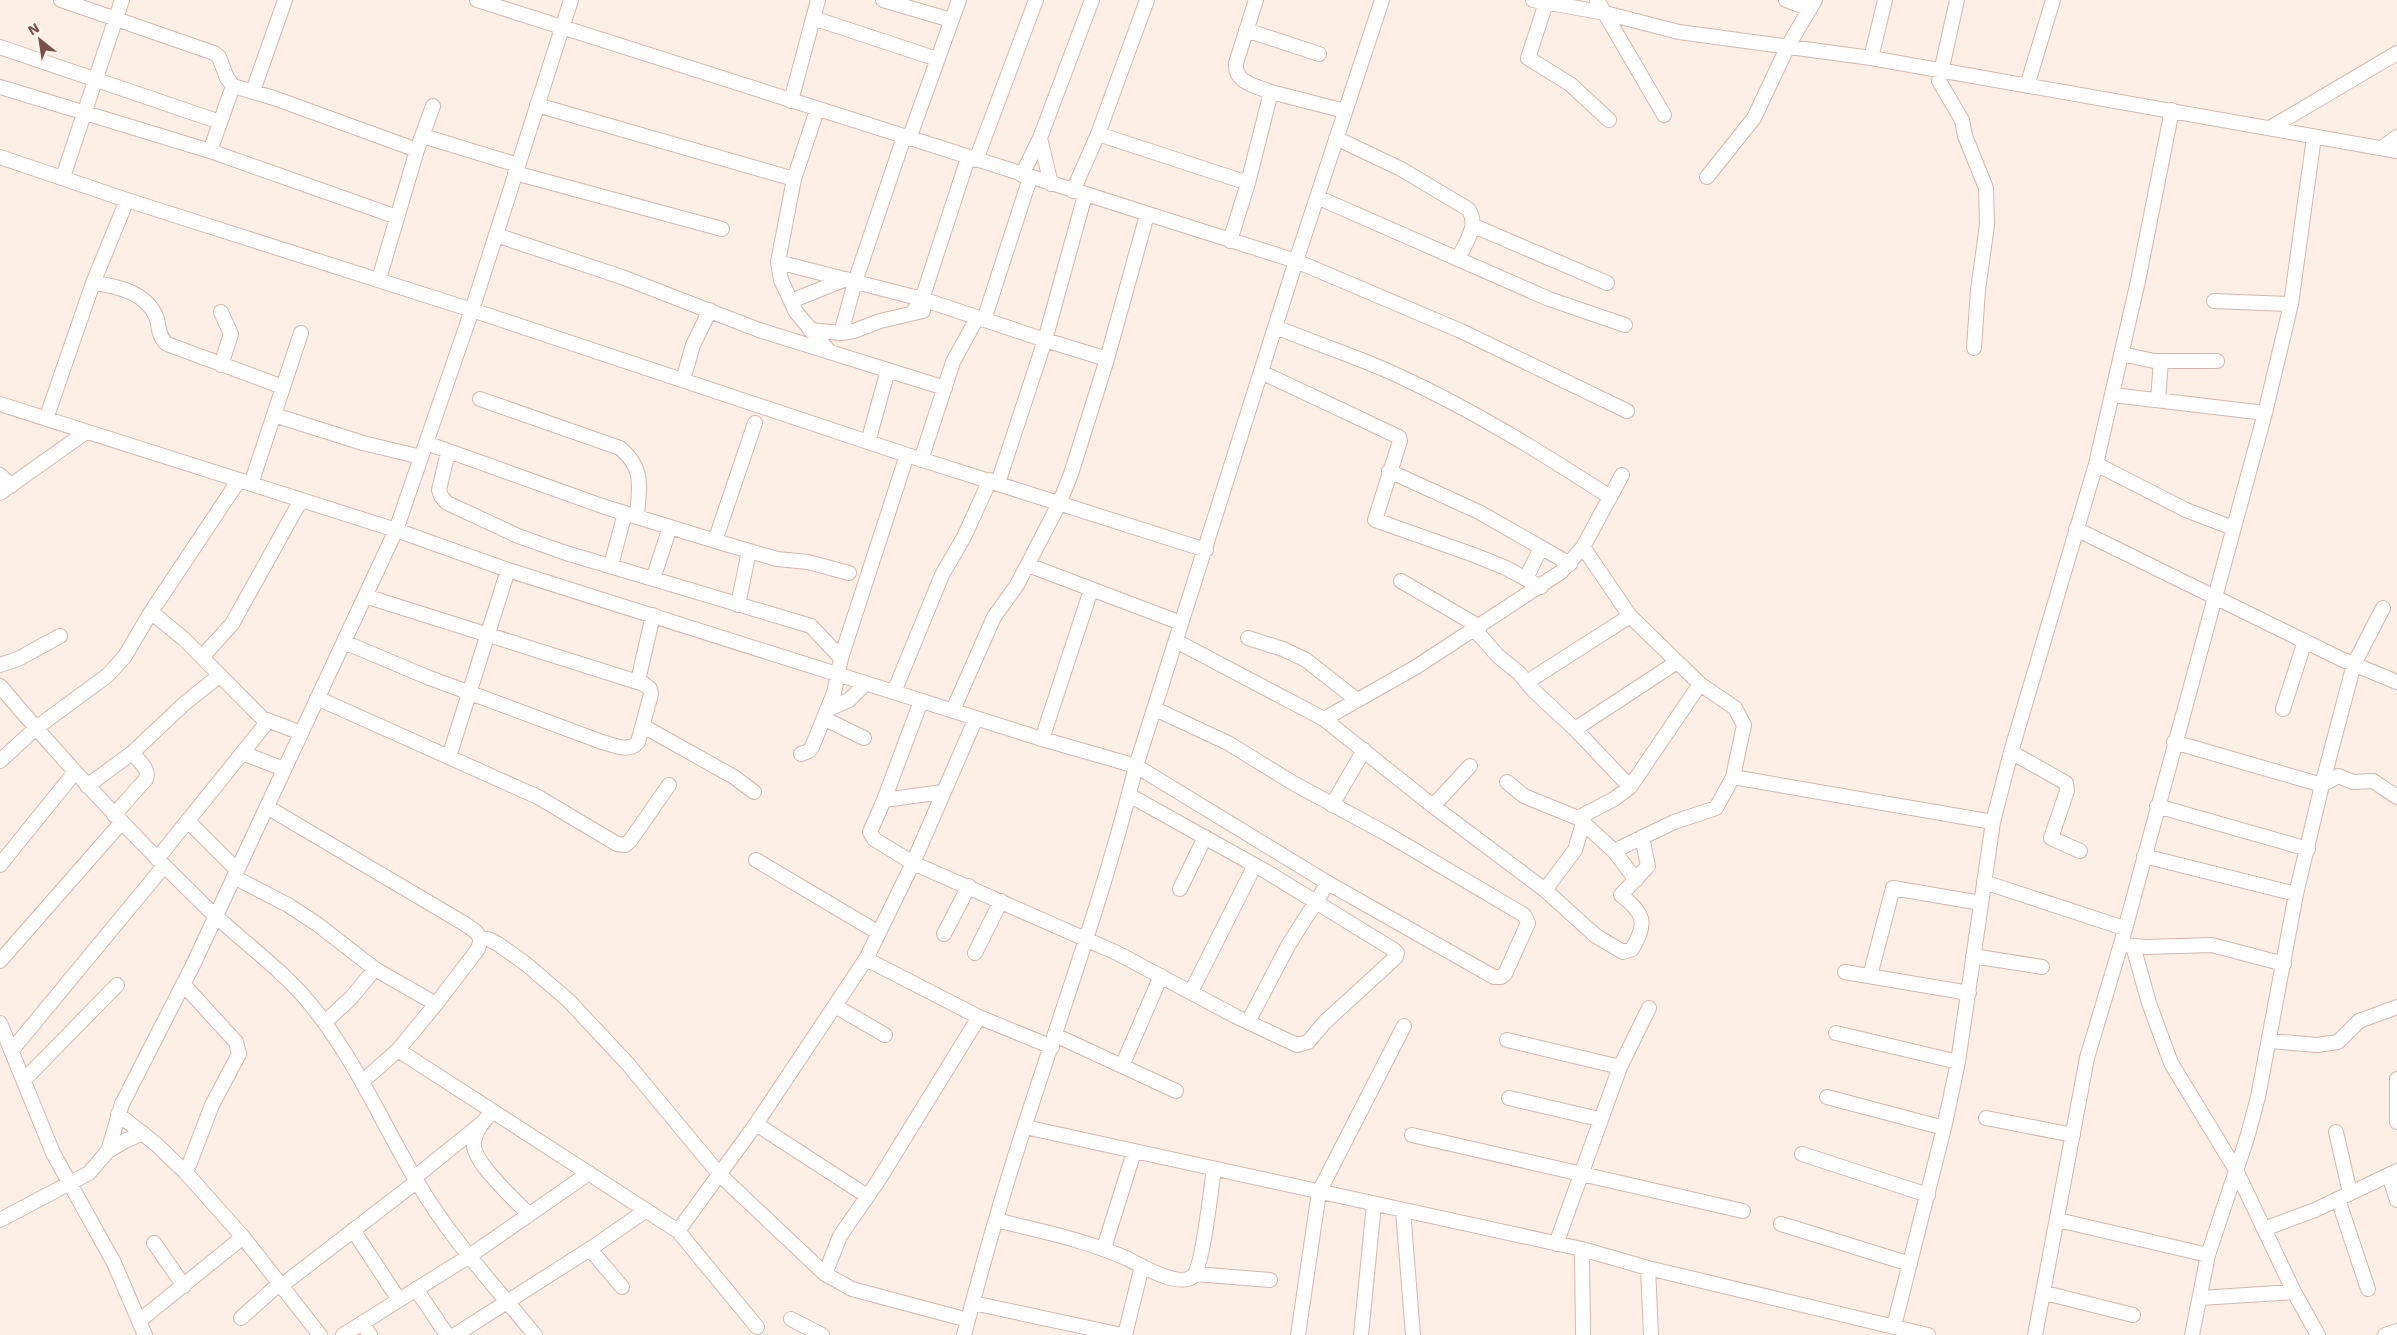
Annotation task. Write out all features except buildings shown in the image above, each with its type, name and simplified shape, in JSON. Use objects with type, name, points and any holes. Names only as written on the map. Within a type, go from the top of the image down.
[{"type":"street","points":[[61,0],[214,53],[219,57],[227,78],[233,86],[418,150]]},
{"type":"street","points":[[63,177],[97,80],[122,0]]},
{"type":"street","points":[[253,92],[285,0]]},
{"type":"street","points":[[477,0],[499,3],[562,28],[1296,261],[1461,331],[1626,411]]},
{"type":"street","points":[[0,1220],[89,1173],[100,1164],[108,1151],[118,1114],[183,984],[396,530],[472,310],[571,0]]},
{"type":"street","points":[[791,101],[818,0]]},
{"type":"street","points":[[883,0],[952,20]]},
{"type":"street","points":[[841,332],[851,281],[938,59],[959,0]]},
{"type":"street","points":[[913,312],[922,299],[972,159],[1036,0]]},
{"type":"street","points":[[922,460],[962,342],[981,319],[1026,176],[1092,0]]},
{"type":"street","points":[[894,692],[942,575],[994,482],[1045,340],[1079,193],[1098,134],[1147,0]]},
{"type":"street","points":[[1256,0],[1236,63],[1236,72],[1242,80],[1271,92],[1345,111]]},
{"type":"street","points":[[964,1335],[1024,1127],[1086,939],[1136,766],[1296,261],[1382,0]]},
{"type":"street","points":[[1596,0],[1664,115]]},
{"type":"street","points":[[1707,177],[1754,118],[1788,46],[1812,4],[1786,0]]},
{"type":"street","points":[[1871,58],[1885,0]]},
{"type":"street","points":[[1957,0],[1941,70],[1940,83],[1962,120],[1965,136],[1986,188],[1987,225],[1978,290],[1974,348]]},
{"type":"street","points":[[2027,86],[2053,0]]},
{"type":"street","points":[[1609,120],[1570,84],[1528,58],[1540,2],[1605,13],[1679,32],[1871,58],[2397,151]]},
{"type":"street","points":[[813,18],[938,59]]},
{"type":"street","points":[[1246,30],[1319,54]]},
{"type":"street","points":[[0,47],[220,122]]},
{"type":"street","points":[[2270,128],[2397,52]]},
{"type":"street","points":[[210,151],[233,86]]},
{"type":"street","points":[[0,87],[210,151],[397,217]]},
{"type":"street","points":[[1230,241],[1248,183],[1271,92]]},
{"type":"street","points":[[537,105],[794,179]]},
{"type":"street","points":[[378,279],[433,106]]},
{"type":"street","points":[[817,110],[794,179],[778,262],[781,280],[801,320],[828,351]]},
{"type":"street","points":[[1894,1326],[1944,1128],[1958,1062],[1993,822],[2011,752],[2096,464],[2122,354],[2172,110]]},
{"type":"street","points":[[1098,134],[1248,183]]},
{"type":"street","points":[[423,136],[517,169],[722,229]]},
{"type":"street","points":[[2314,137],[2291,304],[2265,413],[2124,928],[2127,945],[2171,1063],[2236,1170],[2294,1292],[2318,1335]]},
{"type":"street","points":[[2382,148],[2397,137]]},
{"type":"street","points":[[1040,138],[1051,184]]},
{"type":"street","points":[[1336,138],[1401,168],[1427,186],[1466,206],[1471,212],[1474,226],[1458,259]]},
{"type":"street","points":[[0,157],[127,200],[378,279],[906,455],[1206,550]]},
{"type":"street","points":[[1317,197],[1550,299],[1625,325]]},
{"type":"street","points":[[46,419],[93,283],[127,200]]},
{"type":"street","points":[[952,710],[994,617],[1017,585],[1059,504],[1107,359],[1147,215]]},
{"type":"street","points":[[1474,226],[1607,283]]},
{"type":"street","points":[[496,235],[710,310],[759,330],[945,388]]},
{"type":"street","points":[[778,262],[922,299],[1107,359]]},
{"type":"street","points":[[791,300],[851,281]]},
{"type":"street","points":[[93,283],[119,288],[145,300],[154,311],[163,341],[221,365],[283,387]]},
{"type":"street","points":[[2214,301],[2291,304]]},
{"type":"street","points":[[810,330],[854,331],[913,312],[948,307]]},
{"type":"street","points":[[683,380],[693,345],[710,310]]},
{"type":"street","points":[[221,312],[231,334],[221,365]]},
{"type":"street","points":[[1276,327],[1397,375],[1446,398],[1550,458],[1610,497]]},
{"type":"street","points":[[0,761],[36,728],[108,674],[125,656],[150,612],[245,482],[274,415],[301,334]]},
{"type":"street","points":[[2122,354],[2161,361],[2217,361]]},
{"type":"street","points":[[2158,400],[2161,361]]},
{"type":"street","points":[[868,442],[888,370]]},
{"type":"street","points":[[1262,372],[1398,436],[1400,441],[1375,520],[1474,555],[1526,578],[1541,587]]},
{"type":"street","points":[[2113,395],[2265,413]]},
{"type":"street","points":[[480,399],[620,448],[633,462],[639,472],[631,514],[611,565]]},
{"type":"street","points":[[0,404],[396,530],[508,570],[1042,739],[1136,766],[1328,883],[1497,978],[1505,974],[1528,923],[1524,915],[1228,743],[1155,709]]},
{"type":"street","points":[[274,415],[363,443],[421,457]]},
{"type":"street","points":[[715,541],[755,422]]},
{"type":"street","points":[[0,475],[5,489],[86,432]]},
{"type":"street","points":[[426,443],[715,541],[784,560],[815,564],[848,573]]},
{"type":"street","points":[[448,452],[439,483],[441,496],[447,503],[518,536],[566,553],[811,626],[841,658]]},
{"type":"street","points":[[802,754],[809,751],[812,747],[827,714],[841,658],[906,455]]},
{"type":"street","points":[[2096,464],[2186,510],[2233,528]]},
{"type":"street","points":[[1389,472],[1478,512],[1570,564]]},
{"type":"street","points":[[1324,719],[1416,667],[1478,628],[1541,587],[1570,564],[1583,547],[1622,476]]},
{"type":"street","points":[[202,657],[232,624],[301,500]]},
{"type":"street","points":[[653,579],[670,527]]},
{"type":"street","points":[[2076,529],[2305,641],[2397,682]]},
{"type":"street","points":[[1583,547],[1630,616],[1700,684],[1735,708],[1742,719],[1744,730],[1733,777],[1716,808],[1694,814],[1614,851]]},
{"type":"street","points":[[1526,578],[1541,548]]},
{"type":"street","points":[[738,605],[749,551]]},
{"type":"street","points":[[1028,565],[1181,623]]},
{"type":"street","points":[[449,757],[471,693],[508,570]]},
{"type":"street","points":[[1401,581],[1478,628],[1498,656],[1519,673],[1630,787]]},
{"type":"street","points":[[1042,739],[1091,590]]},
{"type":"street","points":[[344,642],[553,725],[622,748],[630,748],[636,745],[644,726],[651,694],[650,689],[638,681],[365,596]]},
{"type":"street","points":[[2192,1335],[2208,1255],[2258,1097],[2296,894],[2322,784],[2354,664],[2383,608]]},
{"type":"street","points":[[150,612],[165,622],[202,657],[262,718],[301,733]]},
{"type":"street","points":[[638,681],[653,616]]},
{"type":"street","points":[[1527,682],[1630,616]]},
{"type":"street","points":[[0,665],[18,659],[60,636]]},
{"type":"street","points":[[1248,638],[1283,649],[1306,660],[1357,700]]},
{"type":"street","points":[[1176,641],[1324,719],[1433,806],[1545,890],[1596,936],[1623,952],[1632,949],[1642,923],[1639,910],[1621,895],[1649,863],[1642,837]]},
{"type":"street","points":[[2283,709],[2305,641]]},
{"type":"street","points":[[1575,729],[1677,662]]},
{"type":"street","points":[[87,786],[132,753],[185,703],[219,676]]},
{"type":"street","points":[[827,714],[849,700],[866,683]]},
{"type":"street","points":[[1545,890],[1575,850],[1580,821],[1630,787],[1700,684]]},
{"type":"street","points":[[0,686],[117,819],[215,916],[295,986],[325,1022],[363,1081],[415,1180],[468,1256],[536,1335]]},
{"type":"street","points":[[318,698],[538,797],[617,844],[625,845],[669,785]]},
{"type":"street","points":[[922,700],[870,832],[871,835],[913,863],[969,886],[1043,922],[1086,939],[1294,1044],[1304,1044],[1324,1022],[1396,957],[1397,953],[1394,950],[1316,901],[1261,868],[1129,795]]},
{"type":"street","points":[[827,714],[864,738]]},
{"type":"street","points":[[678,1231],[756,1124],[866,959],[913,863],[976,718]]},
{"type":"street","points":[[12,1050],[161,863],[188,821],[268,721]]},
{"type":"street","points":[[644,726],[734,777],[754,792]]},
{"type":"street","points":[[2174,742],[2322,784],[2338,776],[2353,782],[2369,780],[2397,797]]},
{"type":"street","points":[[1332,805],[1364,750]]},
{"type":"street","points":[[2011,752],[2066,783],[2067,792],[2051,839],[2080,851]]},
{"type":"street","points":[[0,961],[117,819],[146,779],[148,775],[146,769],[132,753]]},
{"type":"street","points":[[242,753],[284,769]]},
{"type":"street","points":[[1433,806],[1470,766]]},
{"type":"street","points":[[0,865],[75,772]]},
{"type":"street","points":[[893,776],[909,796]]},
{"type":"street","points":[[1733,777],[1993,822]]},
{"type":"street","points":[[1507,782],[1524,796],[1580,821],[1614,851],[1636,880]]},
{"type":"street","points":[[884,800],[943,792]]},
{"type":"street","points":[[2157,806],[2308,849]]},
{"type":"street","points":[[267,807],[465,924],[476,932],[481,939]]},
{"type":"street","points":[[188,821],[235,874],[302,914],[375,969],[436,1004]]},
{"type":"street","points":[[1180,889],[1205,837]]},
{"type":"street","points":[[1191,992],[1261,868],[1275,852]]},
{"type":"street","points":[[2144,856],[2296,894]]},
{"type":"street","points":[[756,860],[879,933]]},
{"type":"street","points":[[1984,882],[2124,928]]},
{"type":"street","points":[[1248,1022],[1281,958],[1328,883]]},
{"type":"street","points":[[944,934],[969,886]]},
{"type":"street","points":[[1870,976],[1894,888],[1981,902]]},
{"type":"street","points":[[975,953],[1001,901]]},
{"type":"street","points":[[363,1081],[398,1050],[478,949],[481,939]]},
{"type":"street","points":[[481,939],[488,939],[498,944],[526,964],[568,1000],[622,1057],[720,1175],[825,1274],[852,1289],[968,1320]]},
{"type":"street","points":[[2127,945],[2212,945],[2284,964]]},
{"type":"street","points":[[2035,1335],[2045,1293],[2087,1058],[2127,945]]},
{"type":"street","points":[[1973,956],[2042,967]]},
{"type":"street","points":[[866,959],[979,1017],[1122,1066],[1176,1091]]},
{"type":"street","points":[[325,1022],[351,998],[375,969]]},
{"type":"street","points":[[1845,972],[1969,993]]},
{"type":"street","points":[[1122,1066],[1161,976]]},
{"type":"street","points":[[183,984],[236,1042],[240,1054],[212,1105],[186,1173]]},
{"type":"street","points":[[24,1080],[117,985]]},
{"type":"street","points":[[835,1006],[885,1035]]},
{"type":"street","points":[[1556,1244],[1599,1119],[1620,1067],[1649,1008]]},
{"type":"street","points":[[2270,1041],[2316,1045],[2338,1042],[2359,1021],[2394,1010]]},
{"type":"street","points":[[825,1274],[840,1236],[979,1017]]},
{"type":"street","points":[[0,1023],[45,1136],[114,1263],[145,1335]]},
{"type":"street","points":[[1298,1335],[1319,1192],[1404,1026]]},
{"type":"street","points":[[1836,1033],[1958,1062]]},
{"type":"street","points":[[1506,1040],[1620,1067]]},
{"type":"street","points":[[398,1050],[678,1231],[757,1327]]},
{"type":"street","points":[[2397,1079],[2397,1122]]},
{"type":"street","points":[[1827,1097],[1944,1128]]},
{"type":"street","points":[[1509,1098],[1599,1119]]},
{"type":"street","points":[[241,1318],[280,1285],[415,1180],[483,1122],[493,1111]]},
{"type":"street","points":[[118,1114],[186,1173],[243,1237],[320,1335]]},
{"type":"street","points":[[1986,1118],[2074,1135]]},
{"type":"street","points":[[483,1122],[474,1141],[476,1156],[529,1215]]},
{"type":"street","points":[[756,1124],[867,1196]]},
{"type":"street","points":[[1024,1127],[1582,1250],[1648,1268],[1894,1326],[1919,1334]]},
{"type":"street","points":[[2336,1132],[2344,1196],[2368,1289]]},
{"type":"street","points":[[108,1151],[142,1133]]},
{"type":"street","points":[[1412,1135],[1580,1175],[1744,1211]]},
{"type":"street","points":[[1104,1248],[1134,1152]]},
{"type":"street","points":[[1802,1154],[1928,1194]]},
{"type":"street","points":[[996,1220],[1104,1248],[1142,1266],[1179,1280],[1188,1279],[1195,1274],[1200,1258],[1214,1169]]},
{"type":"street","points":[[342,1335],[468,1256],[589,1173]]},
{"type":"street","points":[[2264,1229],[2344,1196],[2393,1173],[2397,1200]]},
{"type":"street","points":[[1361,1335],[1374,1204]]},
{"type":"street","points":[[1403,1210],[1413,1335]]},
{"type":"street","points":[[456,1335],[590,1249],[645,1211]]},
{"type":"street","points":[[2058,1220],[2208,1255]]},
{"type":"street","points":[[1781,1224],[1910,1264]]},
{"type":"street","points":[[353,1230],[399,1300]]},
{"type":"street","points":[[139,1321],[243,1237]]},
{"type":"street","points":[[154,1244],[184,1286]]},
{"type":"street","points":[[590,1249],[622,1287]]},
{"type":"street","points":[[1582,1250],[1583,1335]]},
{"type":"street","points":[[973,1303],[1123,1335],[1142,1266]]},
{"type":"street","points":[[1648,1268],[1651,1335]]},
{"type":"street","points":[[1195,1274],[1270,1280]]},
{"type":"street","points":[[416,1289],[447,1335]]},
{"type":"street","points":[[2200,1298],[2294,1292]]},
{"type":"street","points":[[2045,1293],[2133,1315]]},
{"type":"street","points":[[791,1319],[822,1335]]},
{"type":"street","points":[[362,1322],[370,1335]]},
{"type":"street","points":[[2385,1335],[2397,1331]]}]
